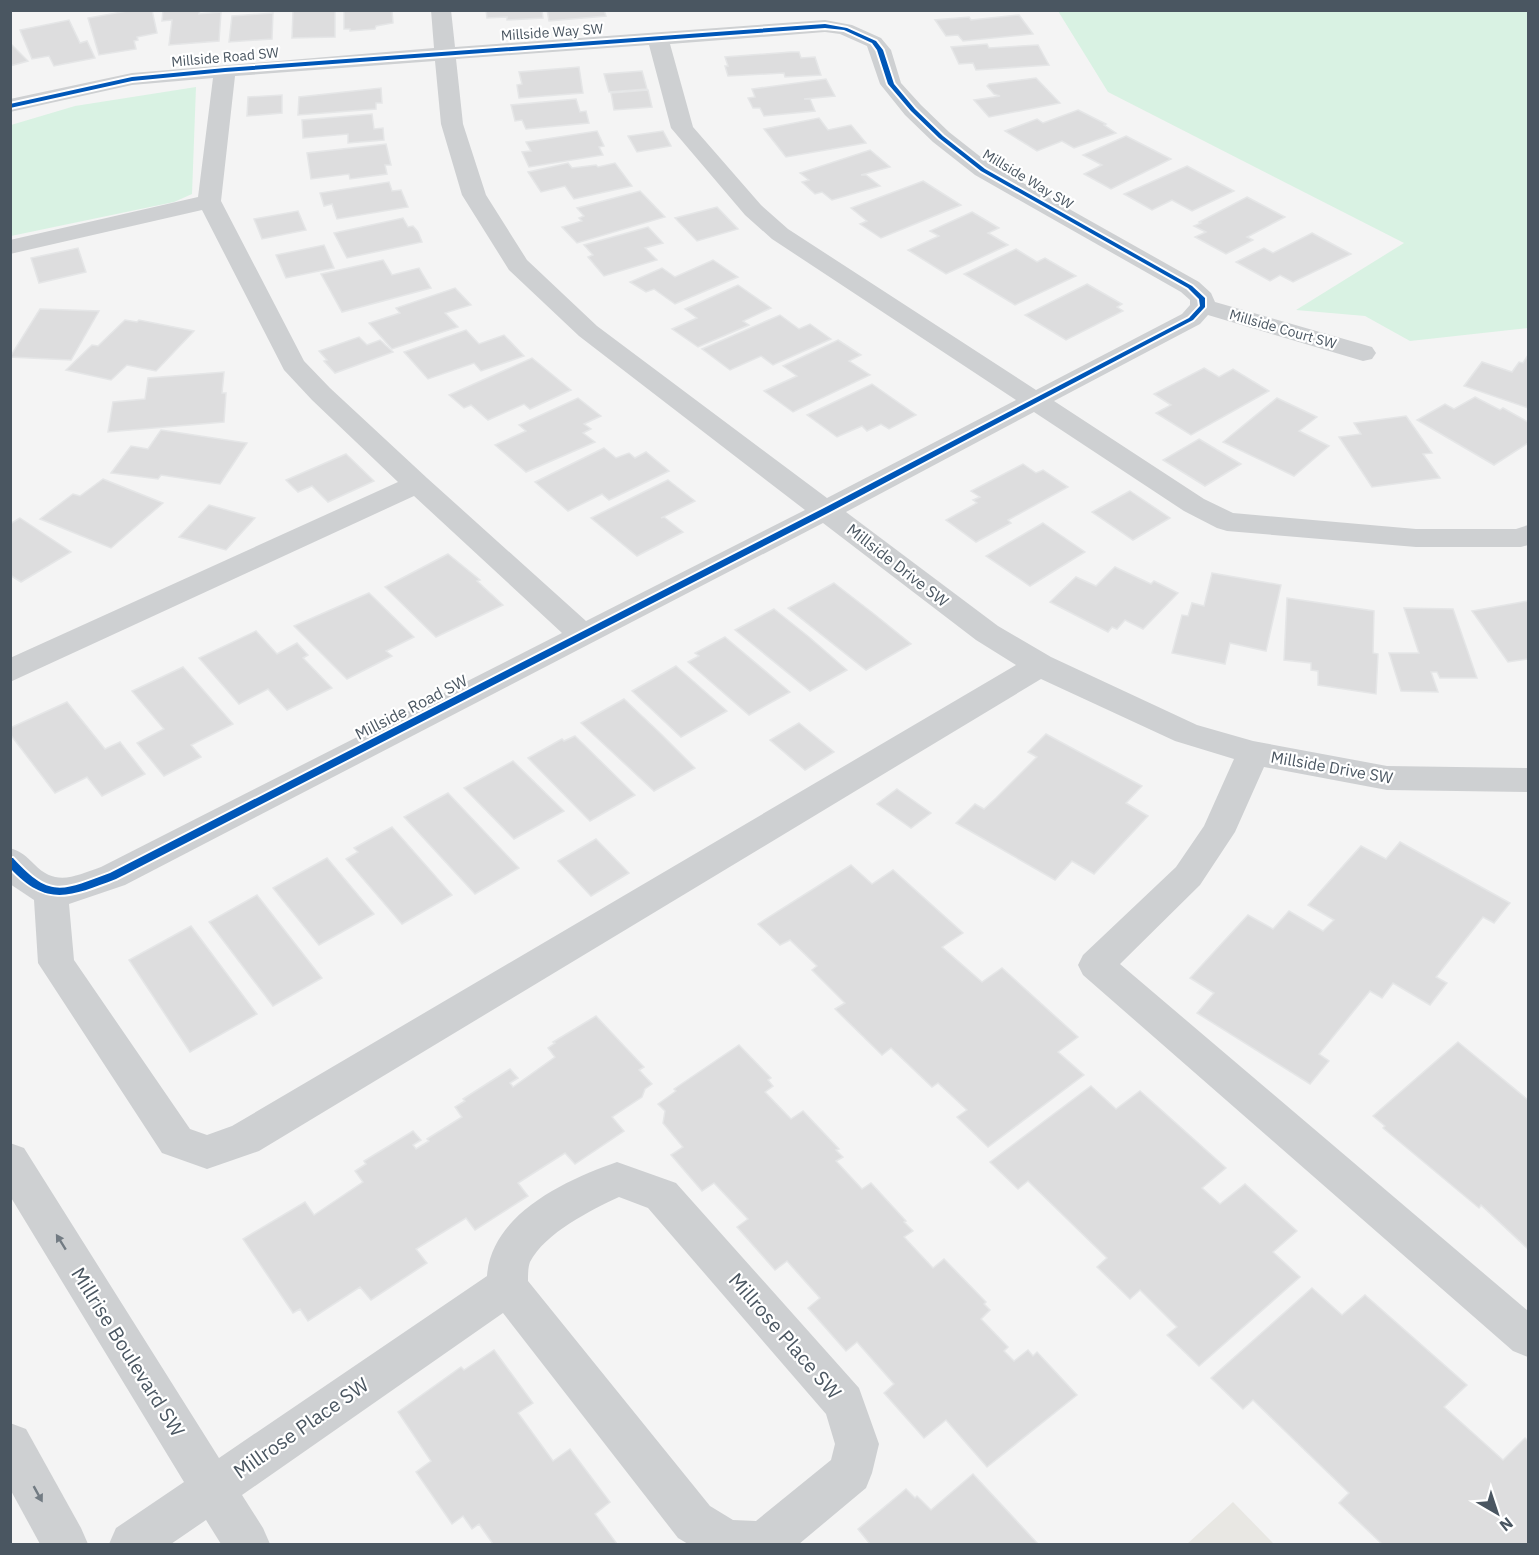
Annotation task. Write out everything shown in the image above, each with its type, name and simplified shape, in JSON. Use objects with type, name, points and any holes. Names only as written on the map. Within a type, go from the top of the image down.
[{"type":"street","name":"Millside Drive SW","points":[[441,10],[452,124],[474,195],[518,265],[588,331],[987,633],[1040,665],[1186,733],[1253,753],[1387,778],[1528,780]]},
{"type":"street","name":"Millside Way SW","points":[[445,54],[825,26],[845,29],[874,42],[880,50],[891,84],[913,110],[941,137],[983,170],[1190,287],[1202,298],[1203,306]]},
{"type":"street","points":[[658,38],[682,128],[753,210],[780,234],[1194,505],[1227,522],[1416,538],[1521,538],[1528,534]]},
{"type":"street","name":"Millside Road SW","points":[[10,106],[132,79],[445,54]]},
{"type":"street","points":[[225,70],[209,201],[293,364],[321,394],[417,484],[584,636]]},
{"type":"street","points":[[10,247],[209,201]]},
{"type":"street","points":[[827,510],[1191,319],[1203,306]]},
{"type":"street","name":"Millside Court SW","points":[[1203,306],[1363,353]]},
{"type":"street","points":[[10,671],[417,484]]},
{"type":"street","name":"Millside Road SW","points":[[51,892],[75,890],[113,876],[827,510]]},
{"type":"street","points":[[10,861],[35,887],[51,892],[56,963],[176,1141],[207,1152],[245,1139],[1040,665]]},
{"type":"street","points":[[1253,753],[1218,832],[1188,876],[1096,965],[1528,1337]]},
{"type":"street","name":"Millrise Boulevard SW","points":[[10,1160],[247,1545]]},
{"type":"street","name":"Millrose Place SW","points":[[132,1545],[507,1286],[510,1256],[535,1228],[585,1193],[616,1179],[662,1195],[844,1402],[857,1444],[850,1473],[764,1544],[728,1543],[694,1522],[507,1286]]},
{"type":"street","points":[[10,1444],[65,1545]]},
{"type":"shaded area","points":[[1233,1502],[1274,1544],[1187,1544]]},
{"type":"green space","points":[[1058,11],[1528,11],[1528,328],[1410,341],[1365,316],[1296,310],[1404,243],[1108,92]]},
{"type":"green space","points":[[196,87],[192,194],[174,202],[11,236],[11,125],[75,106]]},
{"type":"building","points":[[133,10],[152,10],[157,33],[137,37],[138,40],[134,41],[136,49],[99,55],[88,18]]},
{"type":"building","points":[[163,10],[200,10],[199,14],[221,12],[219,41],[169,45],[172,20],[162,21]]},
{"type":"building","points":[[335,10],[335,37],[292,38],[293,11]]},
{"type":"building","points":[[344,10],[392,10],[393,23],[376,26],[375,29],[350,31],[350,29],[344,29]]},
{"type":"building","points":[[486,10],[542,10],[543,18],[507,20],[507,17],[487,18]]},
{"type":"building","points":[[547,10],[604,10],[606,16],[549,21]]},
{"type":"building","points":[[273,13],[272,39],[229,42],[232,16]]},
{"type":"building","points":[[1019,15],[1033,34],[963,41],[958,35],[946,36],[935,20],[969,17],[971,20]]},
{"type":"building","points":[[69,20],[80,43],[87,41],[95,58],[54,66],[49,56],[32,59],[20,30]]},
{"type":"building","points":[[10,43],[28,61],[10,66]]},
{"type":"building","points":[[987,44],[989,48],[1038,45],[1049,65],[976,70],[973,63],[959,64],[951,47]]},
{"type":"building","points":[[799,52],[801,58],[815,57],[821,75],[785,77],[784,73],[728,76],[725,66],[728,66],[725,57]]},
{"type":"building","points":[[579,67],[583,93],[519,98],[517,85],[522,84],[519,72]]},
{"type":"building","points":[[642,71],[647,89],[609,92],[604,74]]},
{"type":"building","points":[[1036,78],[1060,103],[989,117],[974,100],[1000,96],[994,94],[987,86],[989,84]]},
{"type":"building","points":[[826,79],[835,96],[804,99],[810,99],[815,111],[764,116],[760,108],[753,108],[748,98],[755,97],[752,89]]},
{"type":"building","points":[[381,88],[382,103],[376,103],[376,109],[298,115],[299,97]]},
{"type":"building","points":[[648,90],[652,107],[614,110],[611,93]]},
{"type":"building","points":[[282,95],[282,113],[247,116],[248,97]]},
{"type":"building","points":[[576,99],[580,112],[586,111],[589,123],[526,129],[522,120],[515,121],[511,105]]},
{"type":"building","points":[[1078,110],[1106,124],[1104,125],[1116,133],[1074,148],[1062,141],[1037,151],[1005,131],[1037,119],[1043,123]]},
{"type":"building","points":[[372,114],[374,129],[383,128],[384,140],[348,143],[348,134],[303,138],[302,120]]},
{"type":"building","points":[[819,118],[828,130],[851,125],[866,143],[786,157],[764,129]]},
{"type":"building","points":[[597,131],[604,146],[599,147],[603,155],[529,167],[522,152],[531,151],[526,142]]},
{"type":"building","points":[[663,131],[671,146],[637,152],[628,136]]},
{"type":"building","points":[[1126,136],[1171,159],[1111,189],[1084,174],[1102,165],[1083,155]]},
{"type":"building","points":[[386,144],[391,165],[385,165],[387,174],[350,179],[349,174],[311,179],[307,153]]},
{"type":"building","points":[[870,150],[890,167],[861,175],[866,175],[880,186],[832,200],[822,192],[815,194],[802,182],[809,180],[800,173]]},
{"type":"building","points":[[568,163],[572,168],[596,165],[598,167],[615,163],[632,186],[574,199],[565,186],[541,192],[528,172]]},
{"type":"building","points":[[1187,166],[1234,191],[1192,211],[1172,200],[1152,210],[1124,194]]},
{"type":"building","points":[[923,181],[961,205],[881,238],[860,224],[867,221],[851,208]]},
{"type":"building","points":[[389,182],[392,191],[401,190],[408,207],[337,219],[332,204],[324,206],[320,193]]},
{"type":"building","points":[[640,191],[665,217],[577,243],[562,227],[582,221],[579,218],[584,216],[577,208]]},
{"type":"building","points":[[1247,197],[1285,217],[1247,237],[1253,240],[1226,254],[1195,237],[1206,232],[1194,226],[1201,223],[1199,222]]},
{"type":"building","points":[[717,207],[738,229],[697,241],[675,218]]},
{"type":"building","points":[[298,211],[306,230],[262,239],[254,219]]},
{"type":"building","points":[[972,212],[999,228],[988,233],[1008,245],[946,274],[908,250],[939,236],[930,231]]},
{"type":"building","points":[[403,218],[408,227],[413,226],[418,232],[422,242],[347,258],[334,233]]},
{"type":"building","points":[[648,227],[663,243],[645,248],[657,260],[604,276],[588,257],[593,255],[584,245]]},
{"type":"building","points":[[1312,233],[1351,254],[1293,282],[1280,275],[1270,281],[1236,262],[1264,248],[1273,253]]},
{"type":"building","points":[[324,245],[334,268],[286,278],[276,255]]},
{"type":"building","points":[[78,248],[86,272],[39,283],[31,258]]},
{"type":"building","points":[[1016,249],[1037,262],[1045,258],[1076,276],[1015,305],[964,274]]},
{"type":"building","points":[[383,260],[392,275],[419,268],[431,288],[342,312],[321,274]]},
{"type":"building","points":[[713,260],[738,277],[675,304],[654,289],[646,292],[630,282],[662,268],[675,277]]},
{"type":"building","points":[[1087,284],[1122,304],[1117,307],[1123,311],[1066,340],[1025,315]]},
{"type":"building","points":[[738,285],[771,308],[743,321],[749,325],[698,347],[672,329],[697,318],[685,309]]},
{"type":"building","points":[[455,288],[471,305],[445,313],[458,327],[392,349],[369,323],[400,313],[396,308]]},
{"type":"building","points":[[40,309],[99,311],[71,360],[10,357]]},
{"type":"building","points":[[780,315],[799,329],[810,324],[831,339],[773,365],[761,356],[730,370],[702,349]]},
{"type":"building","points":[[125,320],[137,322],[139,320],[194,331],[156,371],[127,365],[111,380],[66,370],[92,345],[98,346]]},
{"type":"building","points":[[466,330],[479,344],[504,335],[524,356],[481,371],[474,363],[428,379],[404,352]]},
{"type":"building","points":[[359,337],[367,345],[380,340],[393,352],[335,373],[324,361],[327,360],[319,351]]},
{"type":"building","points":[[838,340],[861,355],[849,361],[870,375],[793,412],[764,391],[797,376],[783,366]]},
{"type":"building","points":[[1528,355],[1528,408],[1464,386],[1482,362],[1512,372],[1519,362],[1523,363]]},
{"type":"building","points":[[532,358],[571,390],[530,409],[524,404],[488,420],[471,405],[464,408],[449,395]]},
{"type":"building","points":[[1204,368],[1219,377],[1233,369],[1269,391],[1191,435],[1156,413],[1171,405],[1154,394]]},
{"type":"building","points":[[224,372],[222,393],[226,393],[224,422],[108,432],[113,402],[145,399],[148,378]]},
{"type":"building","points":[[872,384],[916,415],[889,429],[881,424],[867,431],[862,426],[837,437],[807,415]]},
{"type":"building","points":[[1475,397],[1500,410],[1503,408],[1528,422],[1528,443],[1494,465],[1417,420],[1445,404],[1454,409]]},
{"type":"building","points":[[578,398],[601,416],[584,424],[591,429],[583,433],[595,442],[526,472],[495,445],[526,431],[519,425]]},
{"type":"building","points":[[1277,398],[1317,417],[1299,431],[1329,446],[1294,476],[1223,442]]},
{"type":"building","points":[[1406,416],[1432,453],[1423,454],[1440,478],[1372,487],[1339,437],[1361,434],[1354,423]]},
{"type":"building","points":[[161,430],[247,443],[220,484],[161,475],[158,479],[111,473],[131,446],[148,449]]},
{"type":"building","points":[[1199,439],[1241,464],[1205,486],[1163,460]]},
{"type":"building","points":[[604,448],[616,458],[629,453],[635,458],[646,452],[669,471],[609,500],[602,494],[568,511],[535,482]]},
{"type":"building","points":[[346,454],[374,481],[328,502],[312,486],[298,492],[286,480]]},
{"type":"building","points":[[1023,464],[1036,473],[1043,470],[1068,487],[1008,520],[1011,523],[976,542],[946,520],[977,503],[973,500],[980,497],[971,491]]},
{"type":"building","points":[[103,479],[163,503],[111,548],[40,519],[73,494],[80,496]]},
{"type":"building","points":[[668,480],[695,501],[661,518],[664,517],[683,532],[637,556],[591,518]]},
{"type":"building","points":[[1130,491],[1170,518],[1133,540],[1092,512]]},
{"type":"building","points":[[209,505],[255,518],[226,550],[179,537]]},
{"type":"building","points":[[20,518],[71,552],[21,582],[10,575],[10,524]]},
{"type":"building","points":[[1043,523],[1085,552],[1030,586],[986,556]]},
{"type":"building","points":[[448,554],[480,580],[477,581],[503,605],[436,637],[385,587]]},
{"type":"building","points":[[1115,567],[1151,584],[1154,581],[1178,593],[1143,629],[1125,620],[1117,629],[1112,627],[1108,632],[1050,602],[1076,577],[1096,586]]},
{"type":"building","points":[[1212,573],[1281,585],[1266,651],[1230,643],[1225,664],[1172,653],[1182,615],[1188,616],[1192,603],[1204,606]]},
{"type":"building","points":[[834,583],[911,644],[866,670],[788,608]]},
{"type":"building","points":[[369,593],[414,637],[386,651],[392,656],[347,679],[294,626]]},
{"type":"building","points":[[1287,598],[1374,611],[1373,653],[1378,654],[1376,694],[1318,685],[1318,671],[1311,670],[1311,663],[1284,660]]},
{"type":"building","points":[[1528,601],[1528,659],[1508,662],[1472,611]]},
{"type":"building","points":[[1404,608],[1453,609],[1477,678],[1440,678],[1437,672],[1431,672],[1438,692],[1401,691],[1389,653],[1419,653]]},
{"type":"building","points":[[774,609],[847,670],[810,691],[735,630]]},
{"type":"building","points":[[256,631],[277,654],[297,643],[308,655],[303,658],[332,688],[287,710],[268,689],[239,704],[199,658]]},
{"type":"building","points":[[725,637],[790,692],[749,715],[688,662],[699,656],[695,653]]},
{"type":"building","points":[[676,666],[727,711],[681,737],[632,691]]},
{"type":"building","points":[[183,667],[233,724],[191,745],[201,757],[164,776],[137,743],[164,729],[132,691]]},
{"type":"building","points":[[624,699],[695,768],[654,791],[581,723]]},
{"type":"building","points":[[67,702],[105,749],[120,742],[145,774],[102,796],[87,777],[55,793],[10,734],[10,728]]},
{"type":"building","points":[[799,723],[834,752],[805,770],[770,740]]},
{"type":"building","points":[[1046,734],[1142,786],[1126,803],[1148,816],[1094,874],[1072,861],[1055,880],[956,823],[975,804],[984,809],[996,798],[1037,757],[1028,752]]},
{"type":"building","points":[[575,736],[635,795],[590,821],[528,758],[562,739],[564,741]]},
{"type":"building","points":[[513,761],[564,811],[514,839],[464,788]]},
{"type":"building","points":[[897,789],[931,813],[911,828],[877,804]]},
{"type":"building","points":[[448,793],[519,868],[475,894],[404,817]]},
{"type":"building","points":[[392,827],[452,895],[402,924],[346,859],[358,852],[354,848]]},
{"type":"building","points":[[596,839],[629,873],[591,896],[558,861]]},
{"type":"building","points":[[1400,842],[1510,903],[1494,923],[1483,917],[1436,977],[1447,983],[1430,1005],[1393,983],[1382,998],[1370,991],[1319,1054],[1329,1061],[1310,1084],[1197,1013],[1214,993],[1190,978],[1248,915],[1273,929],[1289,911],[1323,931],[1334,920],[1308,905],[1361,846],[1386,859]]},
{"type":"building","points":[[327,858],[374,914],[319,945],[273,888]]},
{"type":"building","points":[[851,865],[872,884],[893,870],[963,933],[942,947],[982,982],[1002,968],[1078,1037],[1058,1052],[1084,1075],[988,1147],[957,1117],[967,1110],[938,1083],[932,1087],[891,1048],[882,1055],[835,1009],[845,1003],[812,970],[817,966],[790,940],[780,945],[758,924]]},
{"type":"building","points":[[257,895],[322,978],[273,1006],[209,922]]},
{"type":"building","points":[[191,926],[257,1014],[190,1052],[129,960]]},
{"type":"building","points":[[596,1016],[644,1067],[639,1070],[652,1084],[645,1089],[642,1097],[612,1117],[624,1131],[575,1164],[565,1153],[518,1183],[528,1196],[475,1230],[466,1218],[416,1249],[427,1263],[371,1300],[360,1287],[308,1321],[300,1309],[293,1313],[243,1239],[305,1202],[314,1215],[363,1182],[355,1171],[366,1164],[364,1161],[413,1131],[421,1140],[413,1145],[416,1149],[429,1141],[427,1139],[462,1117],[455,1107],[465,1101],[463,1099],[510,1069],[518,1078],[510,1083],[513,1087],[555,1057],[548,1048],[555,1043],[553,1042]]},
{"type":"building","points":[[1458,1042],[1528,1100],[1528,1249],[1481,1205],[1479,1208],[1383,1128],[1385,1126],[1373,1116]]},
{"type":"building","points":[[739,1045],[771,1078],[768,1080],[773,1086],[765,1092],[791,1119],[803,1111],[839,1149],[836,1150],[843,1157],[836,1161],[862,1189],[871,1183],[906,1221],[904,1222],[913,1231],[904,1237],[933,1268],[944,1259],[986,1302],[984,1304],[990,1310],[981,1319],[1008,1347],[1004,1351],[1014,1361],[1028,1350],[1033,1356],[1037,1352],[1077,1395],[987,1467],[946,1420],[924,1438],[884,1393],[894,1384],[857,1342],[846,1351],[808,1308],[820,1298],[787,1261],[775,1270],[737,1227],[748,1219],[714,1183],[702,1191],[671,1155],[683,1147],[663,1123],[665,1111],[658,1104],[676,1091],[674,1089]]},
{"type":"building","points":[[1091,1086],[1116,1109],[1140,1091],[1226,1168],[1202,1188],[1220,1204],[1245,1184],[1297,1231],[1273,1252],[1300,1277],[1199,1366],[1167,1335],[1177,1327],[1140,1290],[1130,1299],[1097,1267],[1107,1258],[1028,1181],[1018,1189],[990,1162]]},
{"type":"building","points":[[1312,1288],[1342,1315],[1365,1295],[1467,1385],[1444,1407],[1503,1460],[1525,1438],[1528,1441],[1528,1544],[1382,1544],[1339,1503],[1349,1493],[1253,1400],[1243,1409],[1211,1378]]},
{"type":"building","points":[[494,1350],[533,1403],[518,1413],[553,1461],[570,1449],[610,1502],[595,1514],[617,1544],[493,1544],[479,1524],[472,1529],[463,1516],[452,1524],[416,1472],[431,1461],[398,1412],[461,1367],[464,1370]]},
{"type":"building","points":[[973,1474],[1038,1544],[870,1544],[858,1529],[906,1489],[931,1510]]},
{"type":"cycle path","points":[[10,106],[132,79],[225,70],[825,26],[845,29],[874,42],[880,50],[891,84],[913,110],[941,137],[983,170],[1190,287],[1202,298],[1203,306],[1191,319],[827,510],[113,876],[69,891],[57,892],[46,890],[35,884],[10,861]]}]
